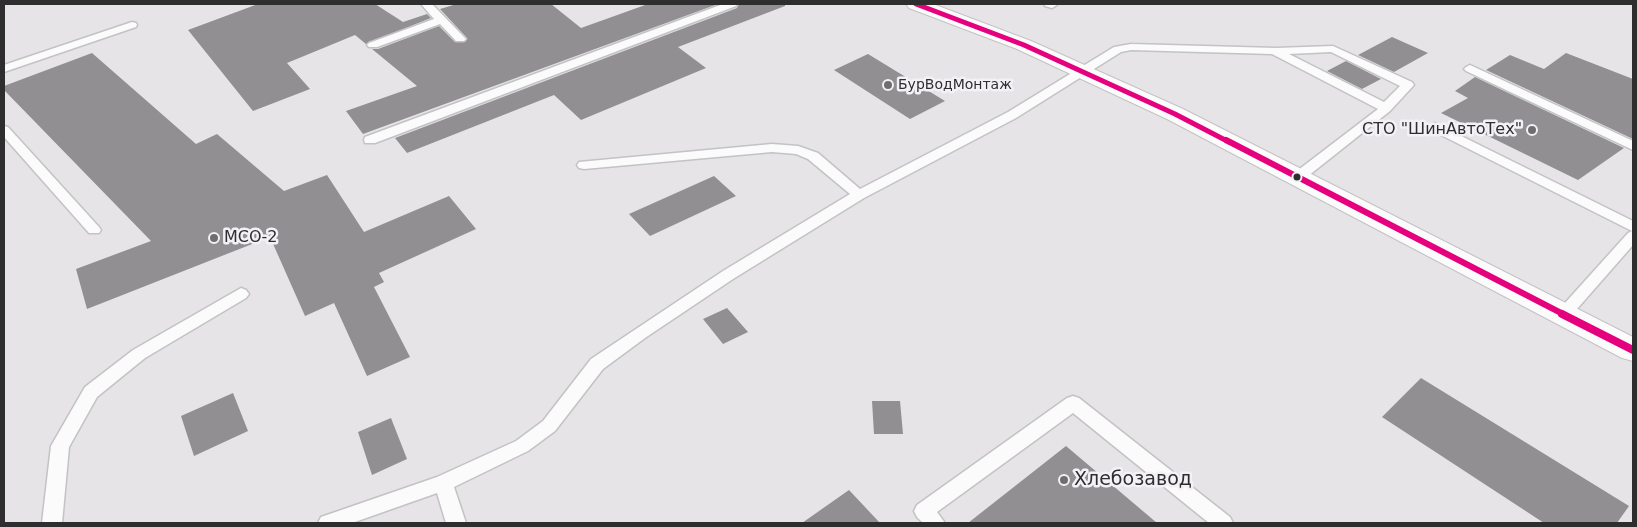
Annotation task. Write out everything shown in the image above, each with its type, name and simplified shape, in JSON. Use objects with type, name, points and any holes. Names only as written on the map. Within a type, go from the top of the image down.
[{"type":"main road","points":[[916,4],[1024,45],[1175,114],[1633,350]]},
{"type":"lane","points":[[426,4],[460,39]]},
{"type":"lane","points":[[370,140],[732,4]]},
{"type":"lane","points":[[373,45],[441,20]]},
{"type":"lane","points":[[4,69],[132,25]]},
{"type":"lane","points":[[328,523],[443,483],[522,446],[550,426],[597,364],[728,275],[859,196],[1012,115],[1084,72],[1118,49],[1131,47],[1274,51],[1333,49],[1408,85],[1386,108],[1298,177]]},
{"type":"lane","points":[[1274,51],[1386,108]]},
{"type":"lane","points":[[1470,69],[1633,146]]},
{"type":"lane","points":[[1435,127],[1633,227]]},
{"type":"lane","points":[[4,130],[94,230]]},
{"type":"lane","points":[[584,166],[772,148],[798,150],[813,156],[859,196]]},
{"type":"lane","points":[[1564,314],[1633,236]]},
{"type":"lane","points":[[52,523],[60,446],[91,392],[139,354],[241,294]]},
{"type":"lane","points":[[935,523],[924,511],[1073,403],[1223,523]]},
{"type":"lane","points":[[443,483],[456,523]]},
{"type":"building","points":[[258,4],[375,4],[403,22],[427,14],[431,18],[366,44],[355,35],[287,63],[310,89],[253,111],[188,30]]},
{"type":"building","points":[[457,4],[551,4],[581,28],[648,4],[718,4],[363,134],[346,111],[417,86],[372,49],[378,49],[439,26],[455,42],[465,42],[467,38],[440,9]]},
{"type":"building","points":[[739,4],[785,4],[785,6],[678,47],[706,68],[581,120],[554,95],[407,153],[395,138],[737,8]]},
{"type":"building","points":[[1392,37],[1428,53],[1394,72],[1358,55]]},
{"type":"building","points":[[92,53],[196,144],[217,134],[284,191],[327,175],[364,232],[449,196],[476,229],[379,273],[384,282],[374,287],[410,357],[367,376],[334,303],[305,316],[270,237],[87,309],[76,269],[151,241],[4,90],[4,86]]},
{"type":"building","points":[[1566,53],[1633,79],[1633,139],[1486,70],[1510,55],[1544,69]]},
{"type":"building","name":"БурВодМонтаж","points":[[868,54],[945,101],[910,119],[834,70]]},
{"type":"building","points":[[1346,61],[1381,79],[1362,89],[1327,71]]},
{"type":"building","name":"СТО \"ШинАвтоТех\"","points":[[1475,77],[1624,148],[1578,180],[1441,113],[1468,98],[1455,91]]},
{"type":"building","points":[[714,176],[736,196],[650,236],[629,214]]},
{"type":"building","points":[[727,308],[748,332],[723,344],[703,319]]},
{"type":"building","points":[[1421,378],[1629,506],[1617,523],[1544,523],[1382,417]]},
{"type":"building","points":[[233,393],[248,431],[194,456],[181,416]]},
{"type":"building","points":[[872,401],[900,401],[903,434],[874,434]]},
{"type":"building","points":[[391,418],[407,459],[372,475],[358,432]]},
{"type":"building","name":"Хлебозавод","points":[[1066,446],[1157,523],[968,523]]},
{"type":"building","points":[[849,490],[880,523],[802,523]]},
{"type":"transit line","points":[[916,4],[1024,45],[1175,114],[1633,350]]},
{"type":"place","name":"БурВодМонтаж","points":[[888,85]]},
{"type":"place","name":"СТО \"ШинАвтоТех\"","points":[[1532,130]]},
{"type":"place","name":"МСО-2","points":[[214,238]]},
{"type":"place","name":"Хлебозавод","points":[[1064,480]]}]
